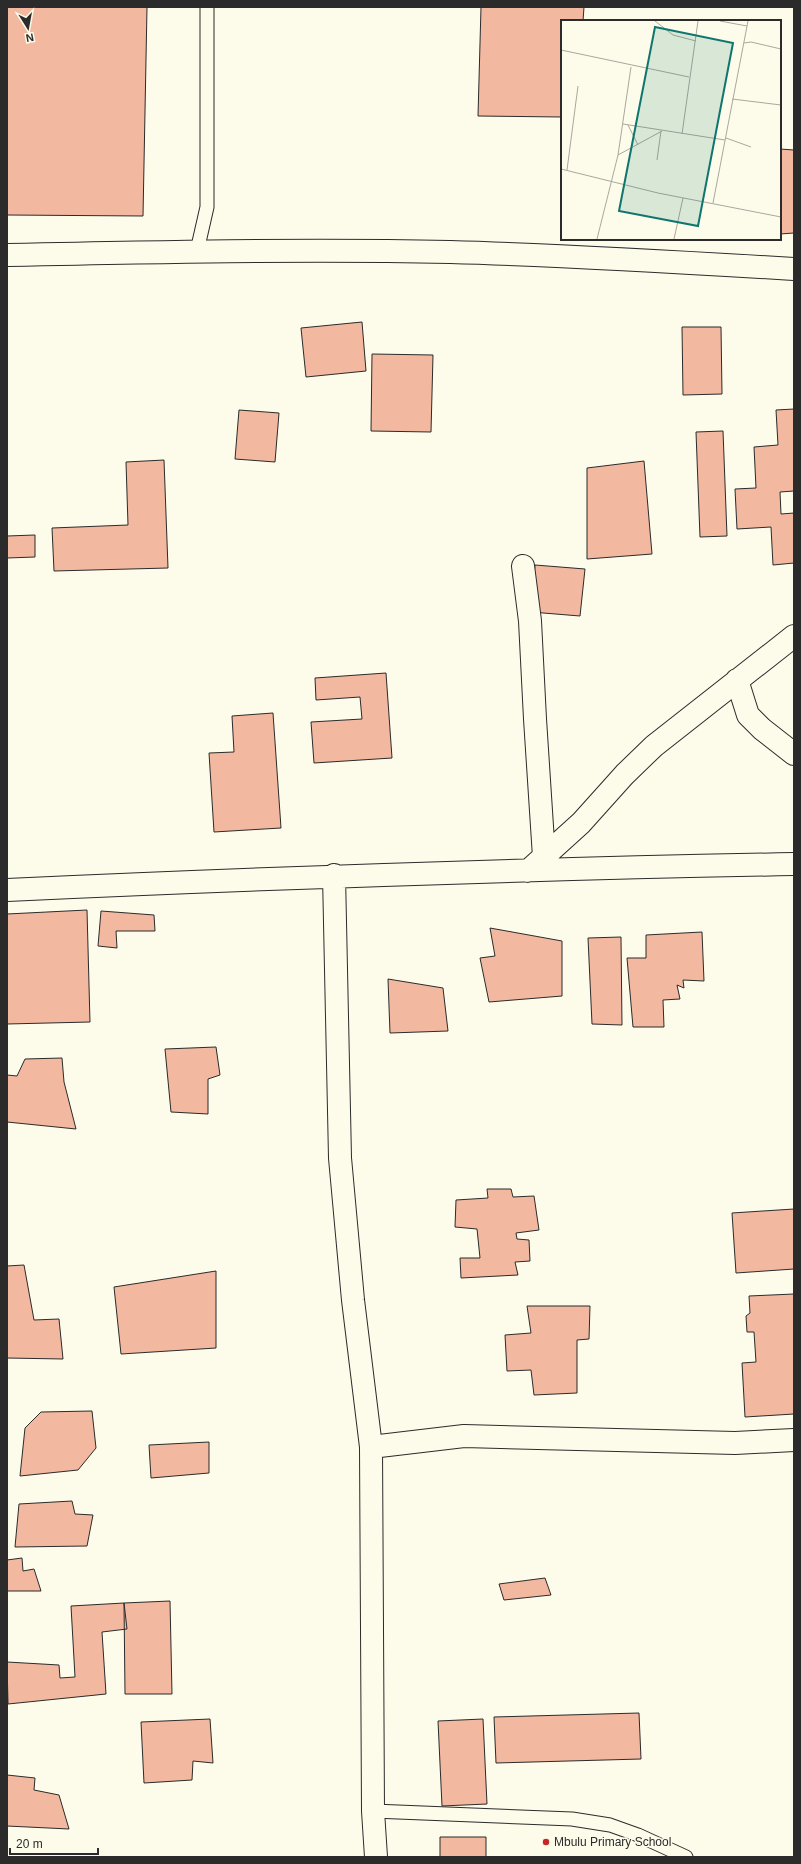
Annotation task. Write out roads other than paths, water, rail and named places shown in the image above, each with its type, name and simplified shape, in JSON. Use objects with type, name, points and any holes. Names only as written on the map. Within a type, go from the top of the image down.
[{"type":"street","points":[[7,255],[197,252],[450,252],[654,260],[794,269]]},
{"type":"street","points":[[523,566],[530,621],[534,719],[544,857]]},
{"type":"street","points":[[528,871],[581,823],[625,774],[654,746],[736,680],[794,636]]},
{"type":"street","points":[[736,680],[748,715],[762,729],[794,754]]},
{"type":"street","points":[[7,890],[334,875],[528,871],[598,867],[794,864]]},
{"type":"street","points":[[334,875],[340,1158],[353,1300],[371,1447],[373,1812],[376,1857]]},
{"type":"street","points":[[371,1447],[464,1436],[735,1443],[794,1440]]},
{"type":"lane","points":[[197,252],[207,207],[207,7]]},
{"type":"lane","points":[[373,1812],[525,1817],[587,1821],[610,1825],[638,1835],[686,1857]]},
{"type":"place","name":"Mbulu Primary School","points":[[546,1842]]}]
